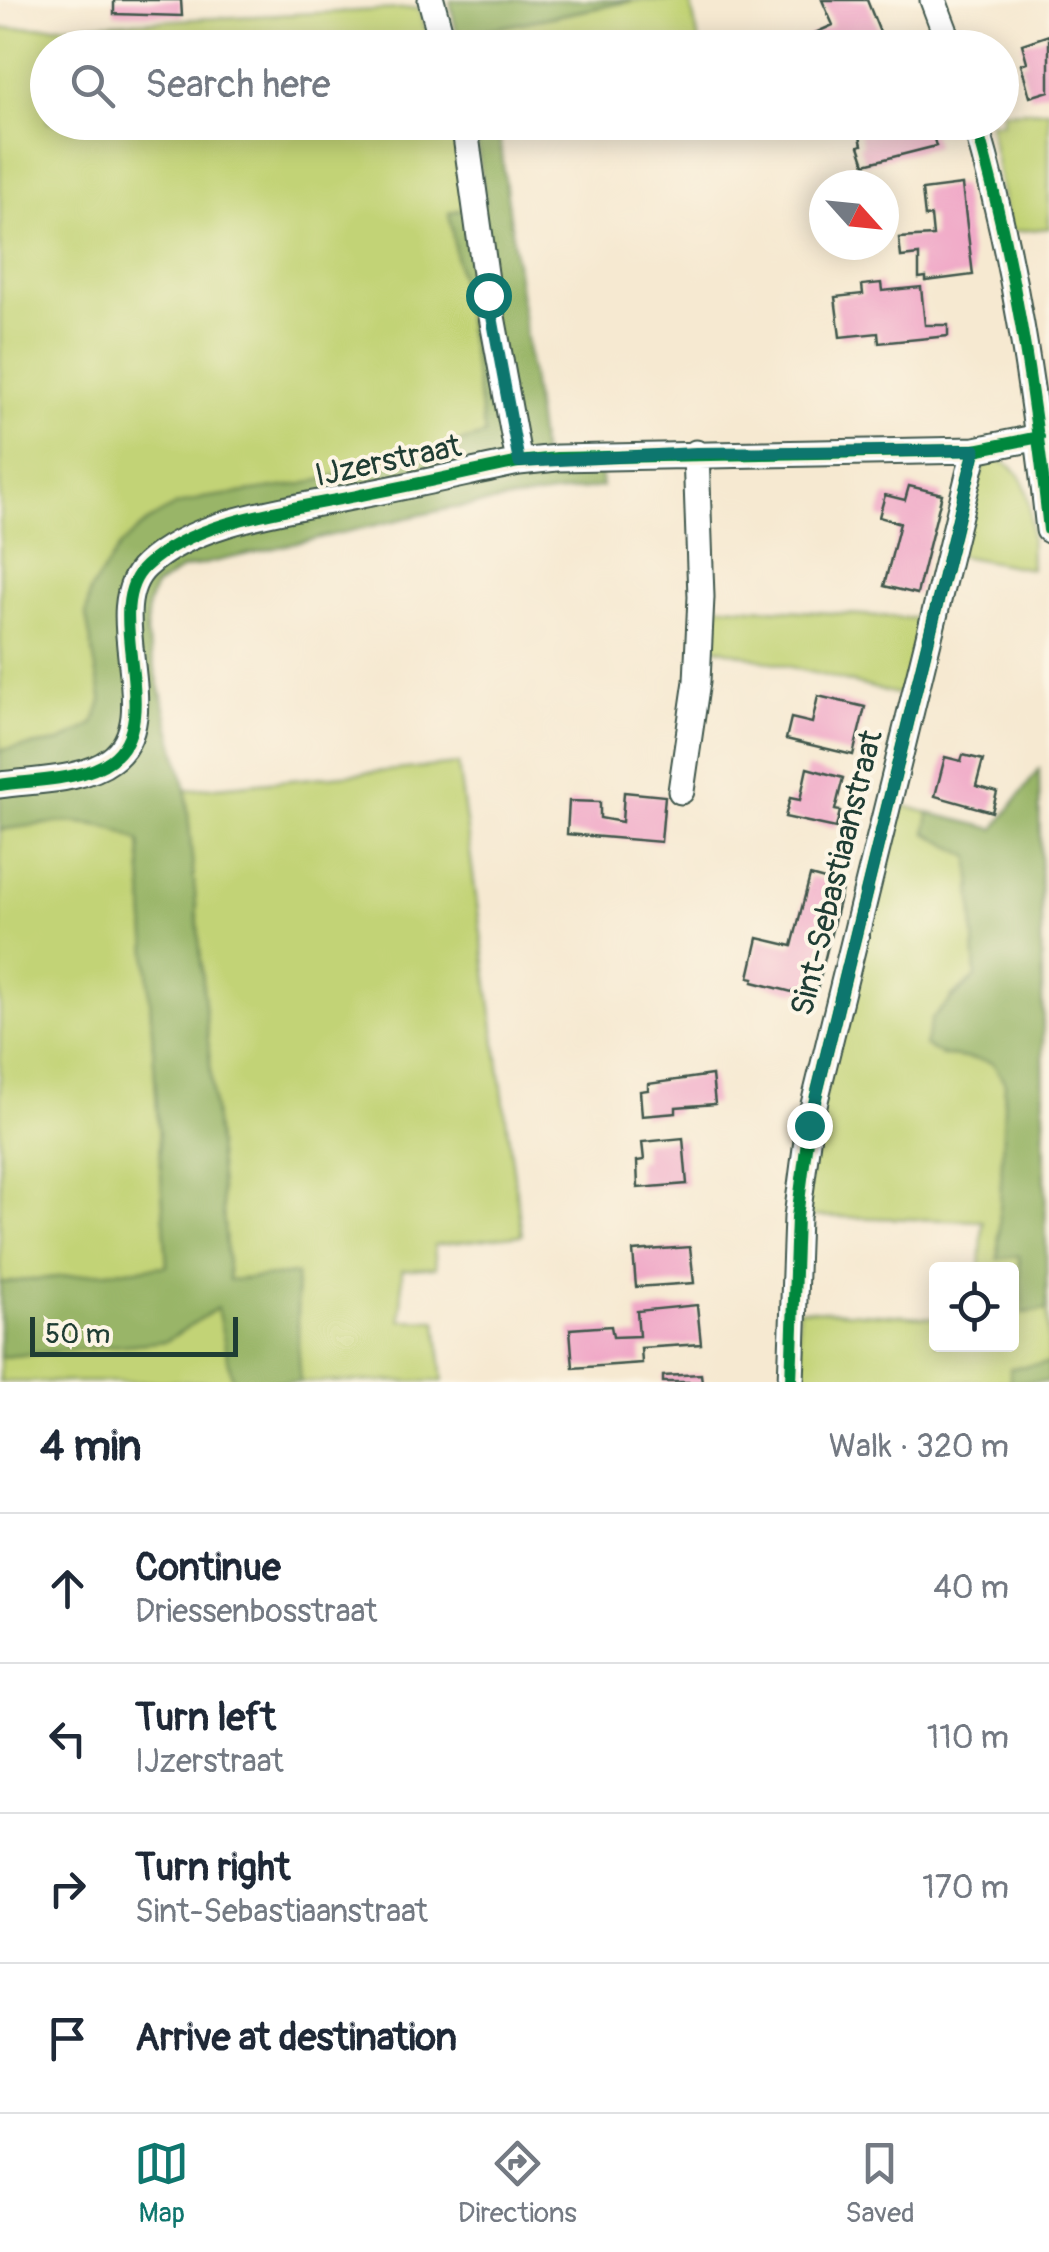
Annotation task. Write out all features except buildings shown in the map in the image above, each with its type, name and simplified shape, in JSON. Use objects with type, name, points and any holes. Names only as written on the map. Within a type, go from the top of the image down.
[{"type":"street","points":[[431,0],[439,30]]},
{"type":"street","points":[[933,0],[944,30]]},
{"type":"street","points":[[466,140],[488,295],[519,462]]},
{"type":"street","points":[[979,140],[1035,400],[1049,530]]},
{"type":"street","points":[[975,450],[1039,437]]},
{"type":"street","name":"IJzerstraat","points":[[0,785],[86,772],[113,760],[130,734],[136,705],[127,604],[142,568],[182,541],[252,517],[519,462],[696,453],[975,450]]},
{"type":"street","name":"Sint-Sebastiaanstraat","points":[[792,1382],[797,1217],[809,1125],[975,450]]},
{"type":"street","points":[[681,791],[697,681],[701,597],[696,453]]},
{"type":"green space","points":[[632,0],[486,30],[456,30],[450,1]]},
{"type":"green space","points":[[639,0],[690,0],[696,30],[487,30]]},
{"type":"green space","points":[[418,8],[426,30],[30,30],[30,140],[456,140],[467,208],[449,213],[485,436],[304,484],[204,498],[86,615],[102,702],[93,724],[60,742],[0,750],[0,29]]},
{"type":"green space","points":[[1049,110],[1049,228],[1009,232],[992,140],[1019,140],[1019,111]]},
{"type":"green space","points":[[477,140],[500,140],[544,473],[600,469],[602,487],[447,509],[182,569],[155,587],[148,604],[146,634],[186,790],[229,1280],[296,1274],[300,1382],[233,1382],[217,1308],[166,1341],[0,1357],[0,1283],[167,1266],[140,842],[106,827],[72,822],[0,830],[0,750],[60,742],[93,724],[102,702],[86,615],[90,591],[121,545],[147,522],[175,506],[204,498],[304,484],[485,435],[449,213],[485,202]]},
{"type":"green space","points":[[993,459],[1008,464],[1025,487],[1031,569],[955,555],[984,462]]},
{"type":"green space","points":[[706,605],[924,619],[904,696],[705,645]]},
{"type":"green space","points":[[458,764],[522,1235],[434,1245],[436,1267],[402,1270],[401,1320],[437,1321],[443,1381],[300,1382],[296,1275],[229,1281],[186,790]]},
{"type":"green space","points":[[1039,769],[1047,1310],[1023,1313],[1019,1256],[998,1259],[1005,1083],[993,1063],[950,1056],[925,1046],[932,1018],[976,977],[970,857],[926,832],[929,813],[995,829]]},
{"type":"green space","points":[[892,802],[929,813],[926,833],[970,857],[976,977],[950,998],[941,1056],[973,1057],[993,1063],[1005,1083],[998,1258],[1019,1255],[1023,1313],[1047,1310],[1049,1363],[1011,1368],[1010,1382],[800,1382],[798,1309],[929,1318],[929,1352],[1019,1352],[1019,1262],[980,1262],[983,1221],[804,1216],[815,1134]]},
{"type":"green space","points":[[65,821],[119,828],[140,841],[167,1266],[0,1283],[0,830]]},
{"type":"green space","points":[[218,1308],[233,1382],[0,1382],[0,1357],[166,1341]]},
{"type":"green space","points":[[1049,1363],[1049,1382],[1010,1382],[1010,1368]]},
{"type":"cycle path","points":[[980,140],[1021,324],[1049,530]]},
{"type":"cycle path","points":[[0,785],[87,772],[111,760],[127,742],[134,719],[128,609],[133,585],[146,566],[167,550],[219,526],[519,462],[975,450],[1039,437]]},
{"type":"cycle path","points":[[791,1382],[797,1217],[809,1125],[975,450]]},
{"type":"route","points":[[488,295],[519,462],[696,453],[975,450],[809,1125]]}]
